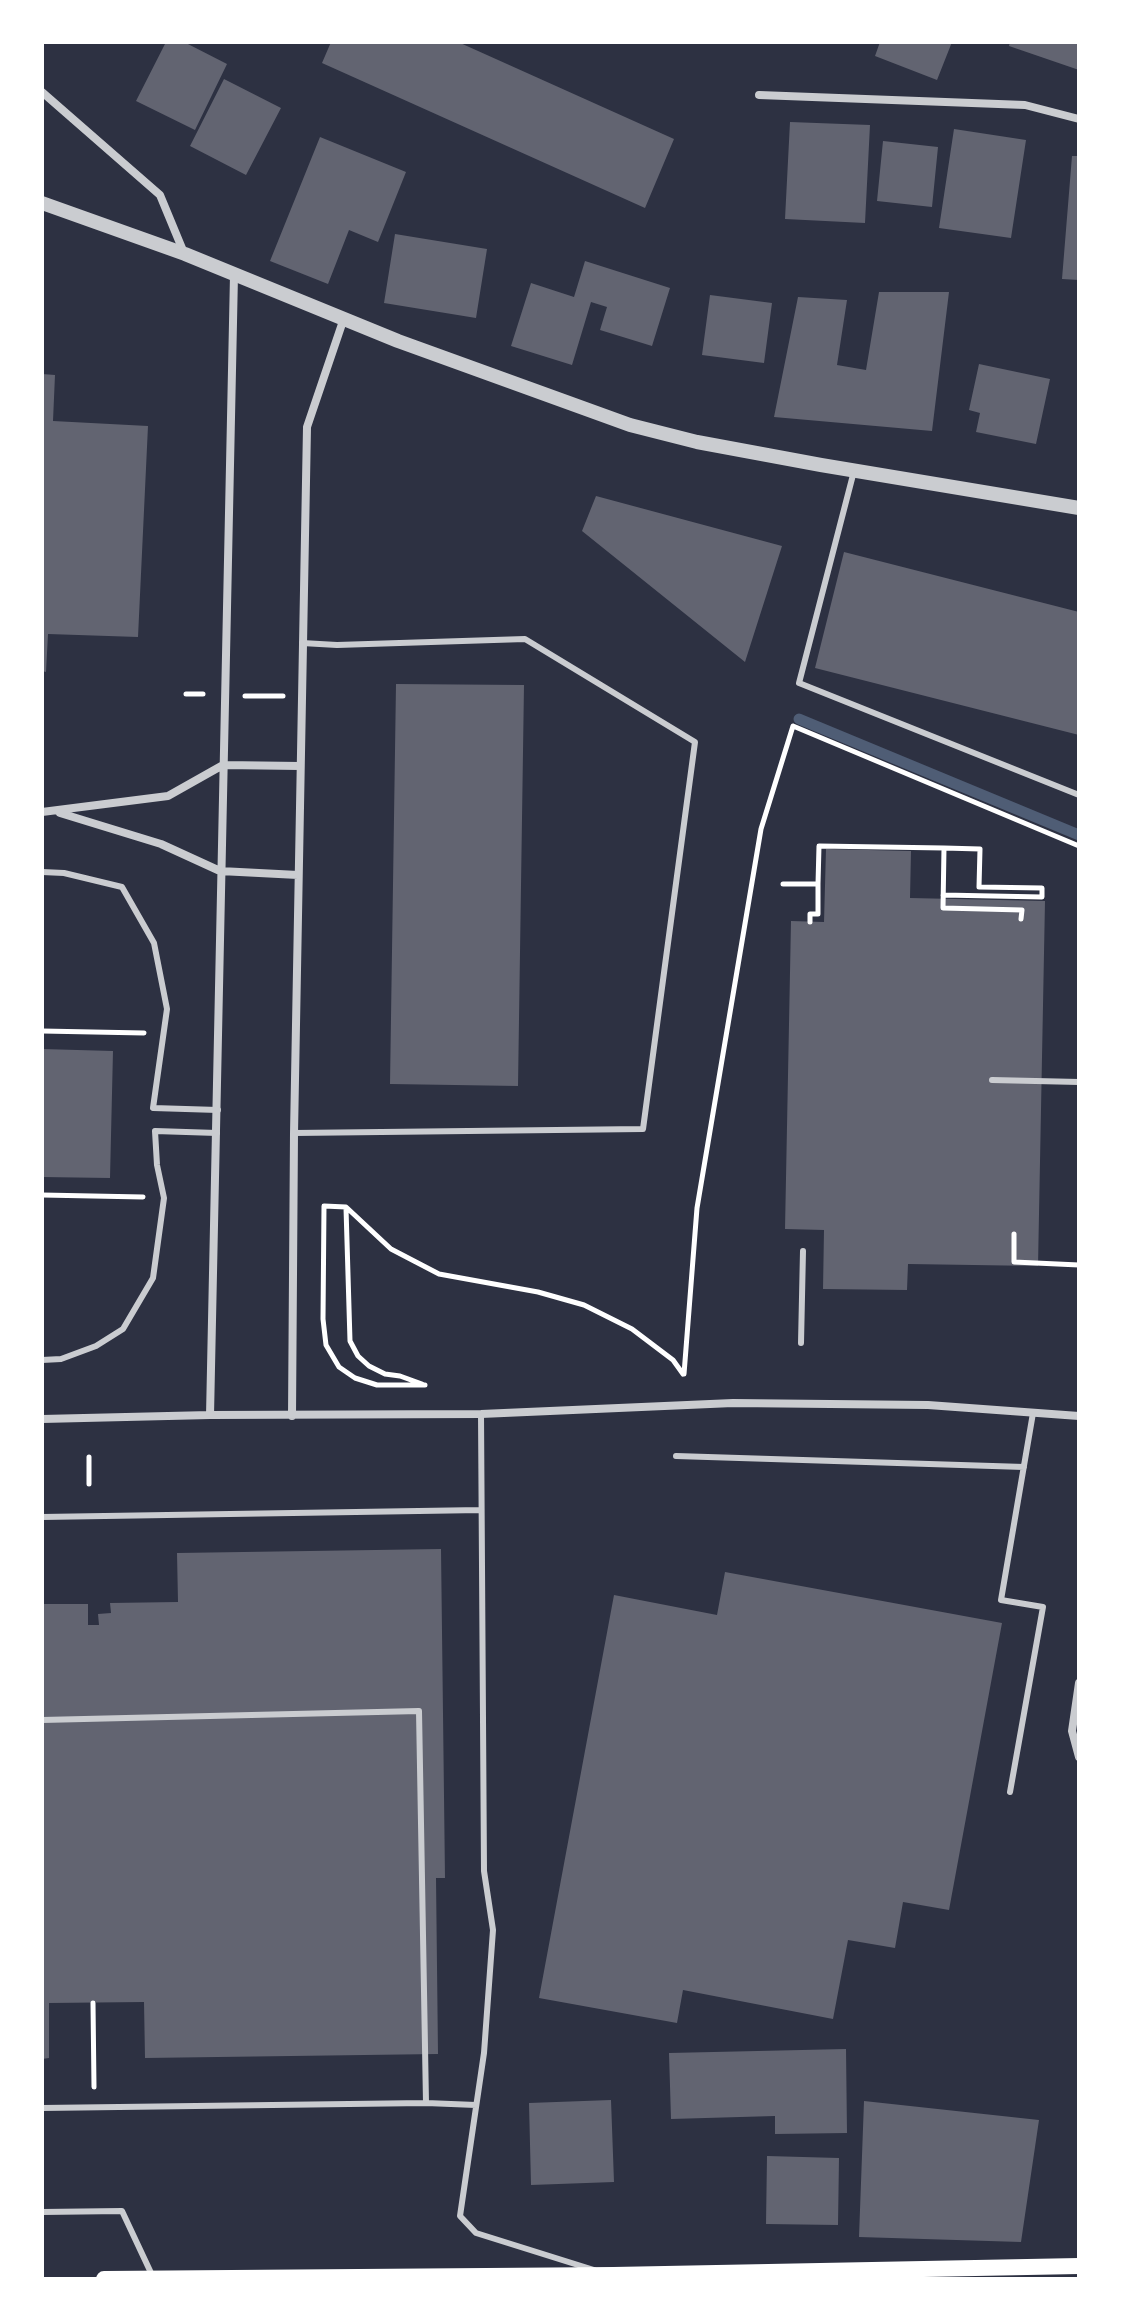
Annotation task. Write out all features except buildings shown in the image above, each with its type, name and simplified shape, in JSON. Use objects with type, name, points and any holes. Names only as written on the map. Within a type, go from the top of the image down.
[{"type":"main road","points":[[104,2279],[613,2275],[1079,2266]]},
{"type":"street","points":[[42,92],[160,195],[185,254]]},
{"type":"street","points":[[759,95],[1025,105],[1079,119]]},
{"type":"street","points":[[42,203],[185,254],[344,318],[630,425],[697,442],[1079,508]]},
{"type":"street","points":[[210,1415],[234,275]]},
{"type":"street","points":[[292,1416],[307,427],[344,318]]},
{"type":"street","points":[[42,812],[168,796],[223,765],[300,766]]},
{"type":"street","points":[[55,812],[161,844],[220,871],[298,875]]},
{"type":"street","points":[[42,1419],[481,1414],[733,1403],[928,1405],[1079,1416]]},
{"type":"street","points":[[1079,1683],[1072,1731],[1079,1757]]},
{"type":"lane","points":[[854,471],[799,683],[1079,795]]},
{"type":"lane","points":[[294,1133],[643,1129],[695,742],[525,639],[337,645],[302,643]]},
{"type":"lane","points":[[42,872],[64,873],[122,887],[154,943],[167,1009],[153,1108],[218,1110]]},
{"type":"lane","points":[[992,1080],[1079,1082]]},
{"type":"lane","points":[[42,1360],[61,1359],[96,1346],[123,1329],[153,1278],[164,1198],[155,1131],[217,1133]]},
{"type":"lane","points":[[801,1343],[803,1251]]},
{"type":"lane","points":[[1010,1792],[1043,1607],[1001,1600],[1033,1413]]},
{"type":"lane","points":[[481,1414],[484,1871],[493,1930],[484,2053],[460,2216],[476,2233],[613,2275]]},
{"type":"lane","points":[[676,1456],[1024,1467]]},
{"type":"lane","points":[[42,1517],[481,1510]]},
{"type":"lane","points":[[42,1720],[419,1711],[426,2103]]},
{"type":"lane","points":[[42,2108],[476,2105]]},
{"type":"lane","points":[[42,2212],[122,2211],[154,2278]]},
{"type":"path","points":[[186,694],[303,697]]},
{"type":"path","points":[[346,1207],[350,1341],[358,1356],[369,1366],[385,1374],[425,1385],[377,1385],[355,1378],[339,1367],[326,1345],[323,1319],[324,1206],[346,1207],[391,1249],[439,1274],[538,1292],[584,1305],[632,1329],[673,1360],[684,1374],[697,1208],[761,829],[793,726],[1079,846]]},
{"type":"path","points":[[810,922],[810,914],[818,914],[819,846],[980,849],[979,887],[1042,888],[1042,897],[943,895]]},
{"type":"path","points":[[944,848],[943,908],[1022,910],[1021,919]]},
{"type":"path","points":[[783,884],[818,884]]},
{"type":"path","points":[[42,1031],[155,1033]]},
{"type":"path","points":[[42,1195],[155,1197]]},
{"type":"path","points":[[1014,1234],[1014,1262],[1079,1265]]},
{"type":"path","points":[[89,1457],[89,1484]]},
{"type":"path","points":[[93,2003],[94,2108]]},
{"type":"waterway","points":[[799,719],[1079,835]]}]
